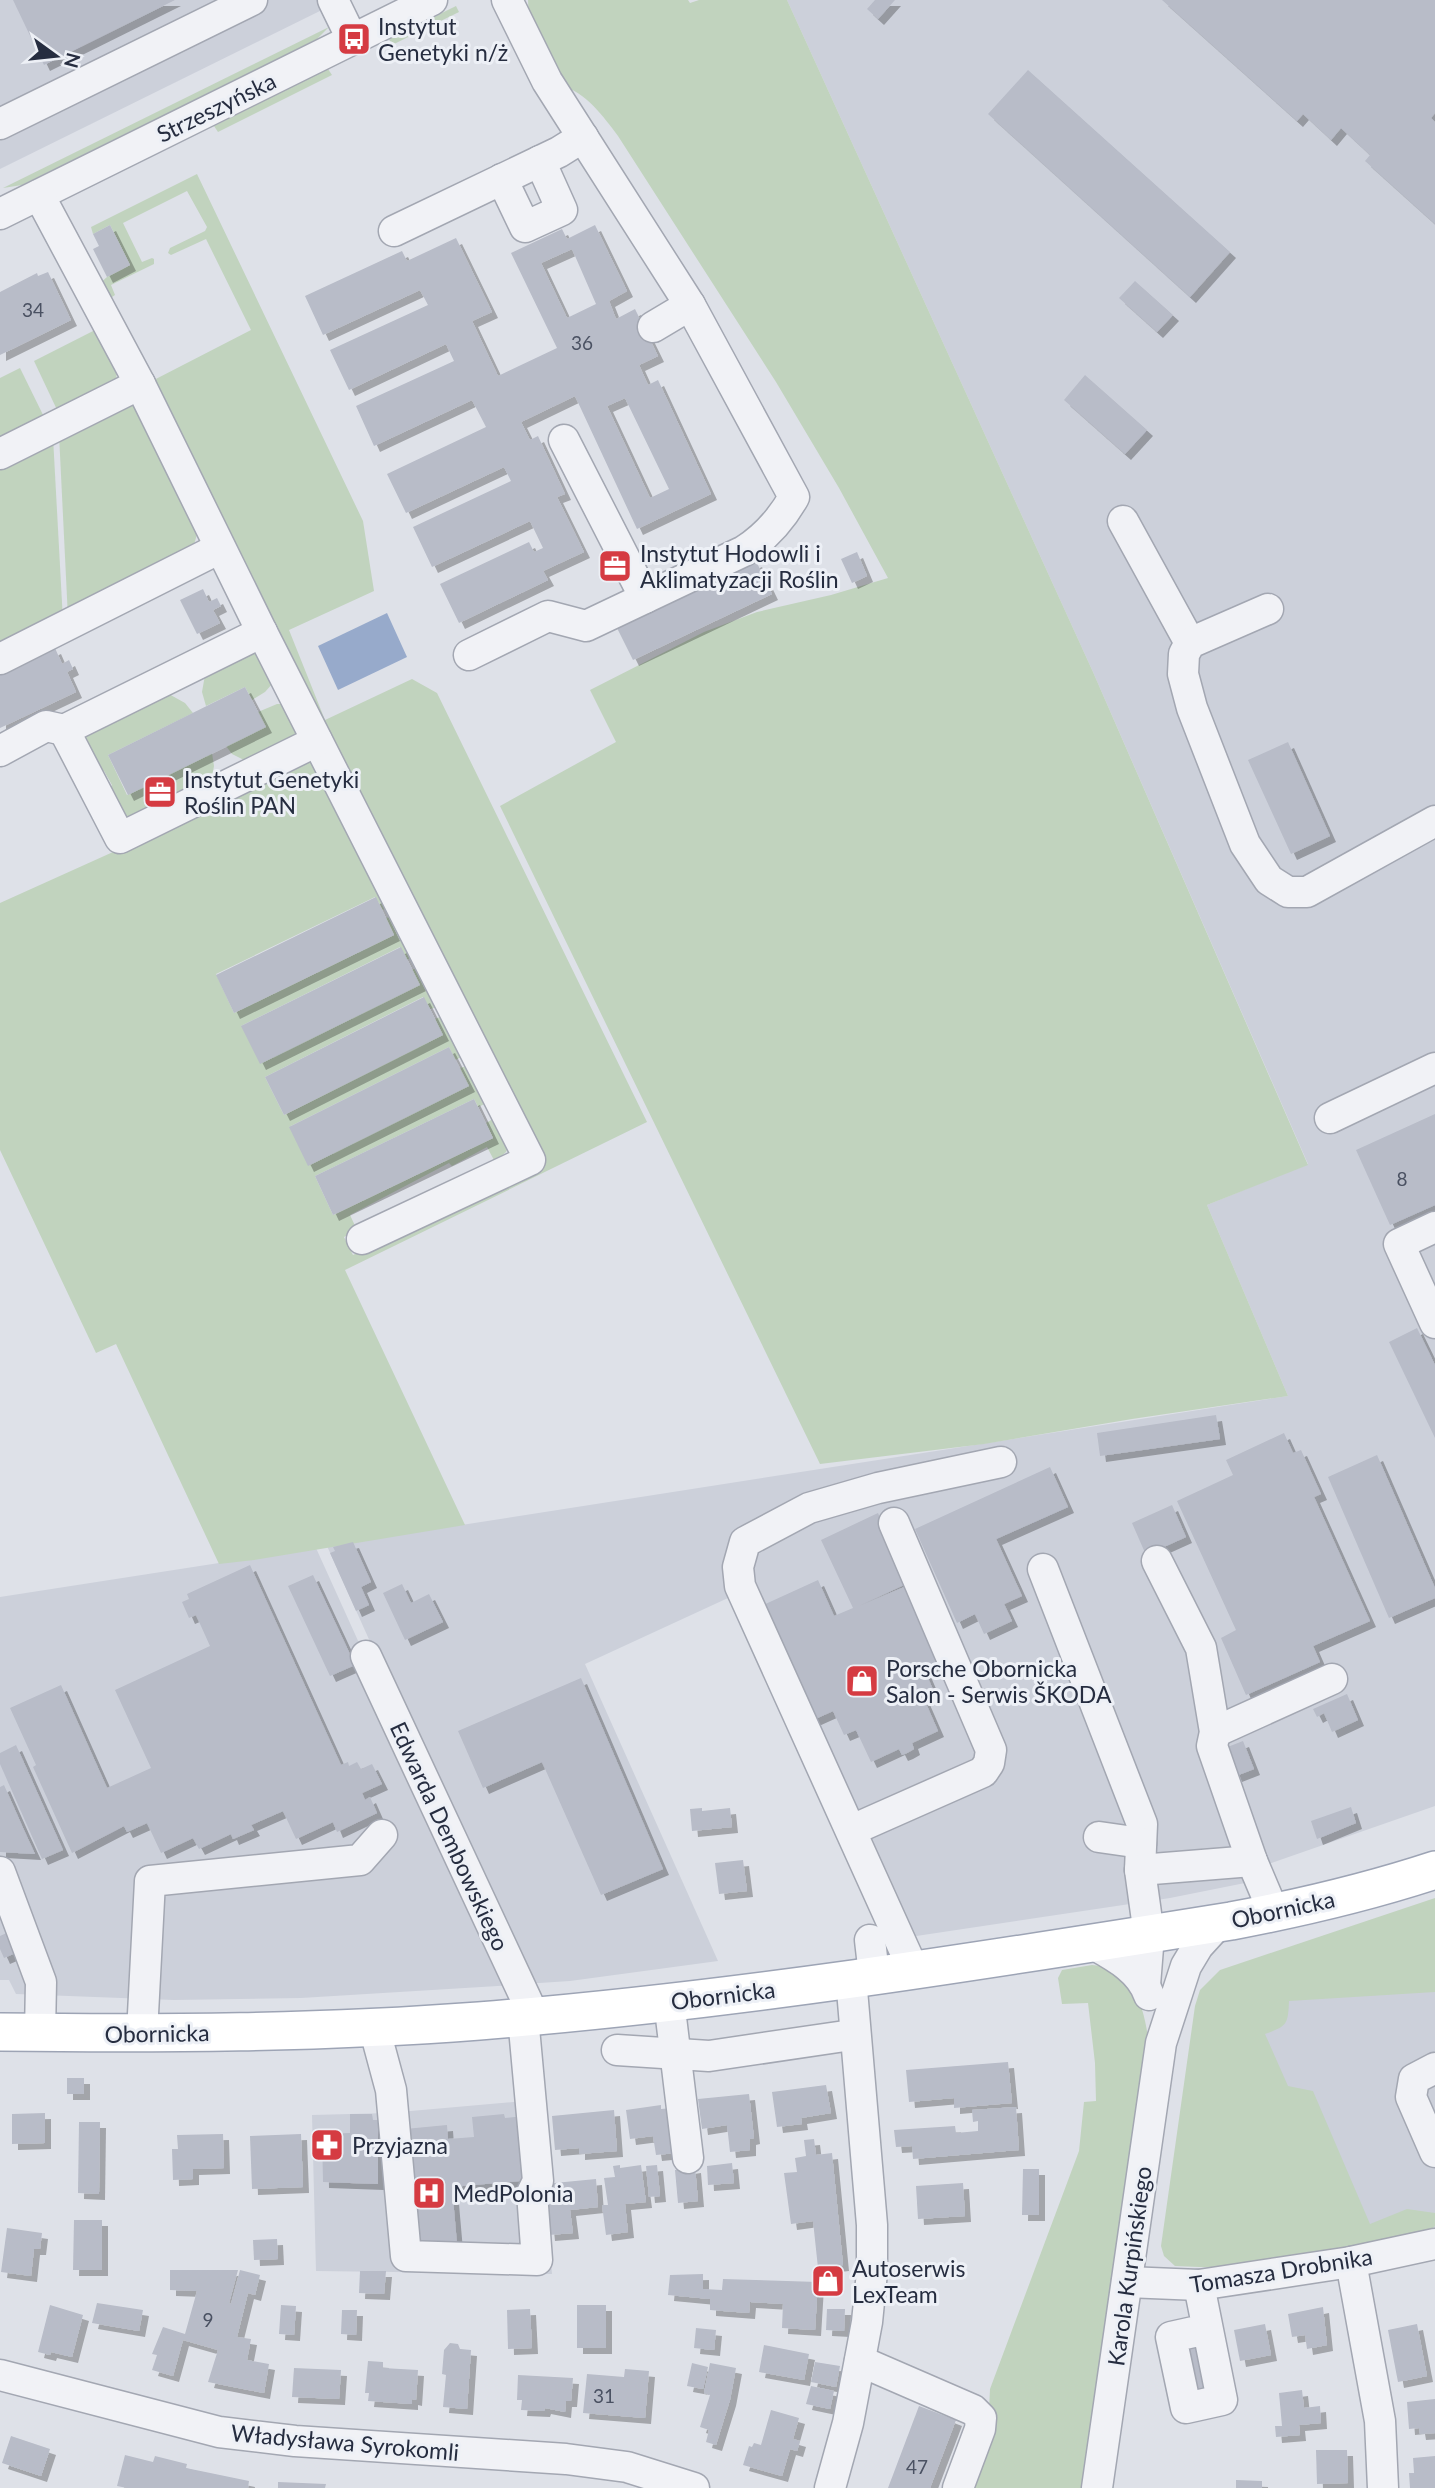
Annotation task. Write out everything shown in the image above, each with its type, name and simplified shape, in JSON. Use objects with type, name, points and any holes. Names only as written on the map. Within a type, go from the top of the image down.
[{"type":"main road","name":"Obornicka","points":[[0,2032],[142,2033],[374,2027],[528,2016],[669,2001],[865,1964],[913,1969],[1149,1935],[1274,1913],[1365,1891],[1435,1870]]},
{"type":"street","points":[[0,124],[252,0]]},
{"type":"street","points":[[333,0],[352,39]]},
{"type":"street","name":"Strzeszyńska","points":[[0,214],[432,0]]},
{"type":"street","points":[[469,656],[548,616],[586,626],[754,545],[764,538],[794,497],[690,305],[547,81],[507,0]]},
{"type":"street","points":[[394,231],[540,161],[583,137]]},
{"type":"street","points":[[502,178],[525,227],[562,210],[540,161]]},
{"type":"street","points":[[39,195],[140,384],[262,632],[530,1160],[362,1239]]},
{"type":"street","points":[[653,327],[690,305]]},
{"type":"street","points":[[0,454],[140,384]]},
{"type":"street","points":[[565,440],[645,598]]},
{"type":"street","points":[[1123,521],[1190,643]]},
{"type":"street","points":[[0,659],[220,548]]},
{"type":"street","points":[[1268,609],[1190,643],[1184,654],[1183,674],[1192,708],[1245,844],[1269,880],[1288,892],[1307,891],[1435,821]]},
{"type":"street","points":[[0,751],[46,726],[64,730],[262,632]]},
{"type":"street","points":[[64,730],[120,838],[317,741]]},
{"type":"street","points":[[1330,1118],[1435,1068]]},
{"type":"street","points":[[1434,1317],[1398,1244],[1435,1227]]},
{"type":"street","points":[[913,1969],[740,1586],[738,1567],[745,1542],[808,1508],[878,1488],[1001,1461]]},
{"type":"street","points":[[852,1830],[984,1772],[991,1750],[894,1523]]},
{"type":"street","points":[[1157,1562],[1201,1648],[1215,1732],[1212,1746],[1252,1861],[1274,1913]]},
{"type":"street","name":"Karola Kurpińskiego","points":[[1043,1569],[1142,1824],[1140,1856],[1149,1935],[1146,1985],[1161,2043]]},
{"type":"street","name":"Edwarda Dembowskiego","points":[[366,1656],[528,2016],[529,2079],[538,2181],[532,2193],[537,2260],[406,2256],[391,2090],[374,2027]]},
{"type":"street","points":[[1215,1732],[1332,1679]]},
{"type":"street","points":[[142,2033],[150,1881],[360,1860],[382,1835]]},
{"type":"street","points":[[1099,1837],[1140,1856],[1252,1861]]},
{"type":"street","points":[[0,1872],[41,1982],[40,2033]]},
{"type":"street","name":"Karola Kurpińskiego","points":[[1097,2488],[1161,2043],[1179,1992],[1181,1975],[1198,1946],[1219,1923]]},
{"type":"street","points":[[1149,1935],[1167,1954],[1181,1975]]},
{"type":"street","points":[[1091,1943],[1130,1967],[1146,1985]]},
{"type":"street","points":[[830,2488],[848,2423],[867,2322],[872,2272],[865,1964]]},
{"type":"street","points":[[669,2001],[688,2158]]},
{"type":"street","points":[[617,2050],[709,2056],[845,2036]]},
{"type":"street","points":[[1435,2068],[1414,2079],[1411,2098],[1435,2152]]},
{"type":"street","name":"Tomasza Drobnika","points":[[1126,2282],[1199,2285],[1350,2262],[1435,2244]]},
{"type":"street","points":[[1350,2262],[1380,2421],[1383,2488]]},
{"type":"street","points":[[1199,2285],[1207,2329]]},
{"type":"street","points":[[860,2361],[973,2410],[981,2418],[981,2429],[958,2488]]},
{"type":"street","name":"Władysława Syrokomli","points":[[0,2375],[219,2432],[295,2441],[566,2459],[627,2467],[694,2488]]},
{"type":"shaded area","points":[[0,0],[324,0],[326,8],[0,169]]},
{"type":"shaded area","points":[[787,0],[1435,0],[1435,1806],[1260,1867],[1265,1879],[1170,1898],[883,1941],[728,1598],[585,1664],[718,1961],[570,1981],[524,1984],[327,1546],[1288,1396],[1207,1205],[1308,1164],[1093,672]]},
{"type":"shaded area","points":[[316,1548],[514,1985],[301,1998],[174,2000],[16,1994],[9,1980],[0,1980],[0,1597]]},
{"type":"shaded area","points":[[1435,1908],[1435,2230],[1348,2247],[1232,1968]]},
{"type":"shaded area","name":"MedPolonia","points":[[537,2100],[552,2274],[316,2271],[312,2115],[388,2113]]},
{"type":"green space","points":[[528,0],[688,0],[690,3],[699,0],[787,0],[1093,672],[1308,1165],[1207,1205],[1288,1396],[984,1444],[820,1464],[500,806],[616,742],[590,690],[704,632],[757,612],[831,595],[888,578],[839,488],[776,382],[618,136],[586,99],[561,86],[529,21]]},
{"type":"green space","points":[[456,6],[459,12],[392,45],[389,39]]},
{"type":"green space","points":[[329,27],[317,39],[22,185],[3,188]]},
{"type":"green space","points":[[328,69],[332,75],[218,132],[214,126]]},
{"type":"green space","points":[[197,174],[363,521],[374,591],[289,630],[325,720],[412,679],[437,693],[647,1122],[345,1270],[465,1525],[219,1564],[116,1344],[96,1353],[0,1150],[0,903],[113,852],[115,847],[309,759],[320,765],[389,906],[383,910],[375,897],[216,974],[234,1013],[394,935],[386,918],[393,916],[414,956],[407,960],[400,947],[241,1026],[423,966],[438,1007],[430,1009],[423,997],[265,1077],[284,1115],[442,1035],[435,1019],[442,1016],[464,1056],[455,1060],[449,1047],[289,1127],[469,1065],[491,1101],[478,1107],[474,1099],[315,1176],[333,1215],[493,1138],[486,1123],[498,1116],[508,1147],[495,1162],[487,1147],[452,1166],[449,1163],[350,1215],[357,1230],[344,1237],[353,1255],[538,1164],[150,382],[251,330],[206,239],[171,255],[168,253],[170,248],[205,231],[207,227],[187,191],[123,223],[142,262],[152,258],[154,264],[111,285],[115,295],[109,299],[97,286],[107,277],[130,265],[110,225],[93,234],[91,227]]},
{"type":"green space","points":[[99,328],[117,371],[116,380],[59,414],[34,361]]},
{"type":"green space","points":[[20,368],[46,421],[0,444],[0,378]]},
{"type":"green space","points":[[134,404],[201,521],[193,548],[68,618],[59,434],[118,405]]},
{"type":"green space","points":[[53,437],[63,621],[0,652],[0,464]]},
{"type":"green space","points":[[247,651],[256,652],[273,683],[252,700],[245,687],[206,706],[202,692],[205,675]]},
{"type":"green space","points":[[167,693],[185,703],[193,713],[108,755],[127,795],[212,753],[212,777],[130,825],[107,792],[112,785],[104,771],[91,767],[82,729]]},
{"type":"green space","points":[[282,704],[303,733],[246,761],[232,754],[226,746],[258,712]]},
{"type":"green space","points":[[1435,1898],[1435,1992],[1289,2001],[1285,2024],[1265,2034],[1288,2086],[1313,2091],[1370,2224],[1407,2209],[1435,2213],[1435,2226],[1428,2232],[1224,2268],[1175,2266],[1164,2256],[1161,2246],[1195,2006],[1200,1990],[1220,1970]]},
{"type":"green space","points":[[1092,1965],[1117,1972],[1133,1989],[1143,2012],[1148,2037],[1084,2488],[968,2488],[988,2430],[990,2389],[1079,2151],[1084,2102],[1096,2101],[1088,2003],[1062,2004],[1058,1978],[1062,1970]]},
{"type":"water","points":[[387,613],[407,657],[338,690],[318,646]]},
{"type":"building","points":[[13,0],[175,0],[44,65]]},
{"type":"building","points":[[875,0],[895,0],[878,19],[867,9]]},
{"type":"building","points":[[1162,0],[1435,0],[1435,113],[1431,118],[1435,122],[1435,224],[1365,161],[1370,155],[1341,128],[1331,140],[1303,114],[1297,121]]},
{"type":"building","points":[[1028,70],[1230,252],[1190,297],[988,114]]},
{"type":"building","points":[[110,225],[130,265],[107,277],[93,249],[99,246],[93,234]]},
{"type":"building","points":[[595,225],[627,291],[609,301],[616,319],[635,309],[658,356],[639,365],[648,385],[658,380],[711,494],[637,529],[575,396],[521,422],[530,440],[538,436],[565,494],[557,497],[584,552],[543,571],[548,580],[459,623],[440,584],[529,542],[534,552],[543,548],[530,521],[432,567],[413,527],[511,481],[504,467],[406,513],[387,474],[486,427],[472,400],[374,446],[356,406],[454,361],[446,344],[349,390],[330,350],[428,305],[420,290],[323,335],[305,296],[402,251],[407,261],[456,238],[492,312],[472,321],[498,376],[557,348],[511,253],[562,229],[567,239]],"holes":[[[572,249],[596,304],[567,318],[541,263]],[[625,398],[669,489],[650,498],[607,406]]]},
{"type":"building","points":[[48,272],[71,320],[0,355],[0,292],[37,273],[38,276]]},
{"type":"building","points":[[1135,281],[1173,315],[1157,332],[1119,298]]},
{"type":"building","points":[[1085,375],[1147,430],[1125,454],[1064,400]]},
{"type":"building","points":[[857,552],[867,576],[852,583],[841,559]]},
{"type":"building","points":[[756,561],[772,594],[633,660],[617,628]]},
{"type":"building","points":[[203,589],[209,602],[217,598],[221,606],[213,610],[220,623],[197,634],[180,600]]},
{"type":"building","points":[[55,648],[62,664],[69,660],[73,669],[67,672],[76,692],[0,728],[0,674]]},
{"type":"building","points":[[245,687],[266,727],[128,795],[108,755]]},
{"type":"building","points":[[1288,742],[1330,836],[1291,854],[1248,760]]},
{"type":"building","points":[[376,897],[394,935],[234,1013],[216,975]]},
{"type":"building","points":[[401,947],[420,985],[260,1064],[241,1026]]},
{"type":"building","points":[[424,997],[443,1035],[284,1115],[265,1077]]},
{"type":"building","points":[[449,1047],[469,1086],[308,1166],[289,1127]]},
{"type":"building","points":[[474,1099],[493,1138],[333,1215],[315,1176]]},
{"type":"building","points":[[1435,1114],[1435,1205],[1390,1225],[1356,1150]]},
{"type":"building","points":[[1417,1328],[1435,1365],[1435,1438],[1389,1342]]},
{"type":"building","points":[[1216,1415],[1220,1439],[1100,1456],[1097,1433]]},
{"type":"building","points":[[1284,1433],[1293,1453],[1301,1450],[1321,1494],[1314,1497],[1370,1621],[1313,1646],[1320,1662],[1246,1695],[1221,1638],[1236,1630],[1177,1501],[1233,1475],[1226,1460]]},
{"type":"building","points":[[1377,1455],[1435,1588],[1435,1598],[1389,1618],[1328,1477]]},
{"type":"building","points":[[1050,1467],[1068,1507],[996,1539],[1022,1596],[1004,1604],[1012,1621],[984,1634],[975,1614],[957,1623],[915,1529]]},
{"type":"building","points":[[1172,1505],[1186,1537],[1146,1555],[1132,1523]]},
{"type":"building","name":"Porsche Obornicka Salon - Serwis ŠKODA","points":[[878,1513],[908,1583],[859,1606],[909,1585],[944,1660],[924,1669],[935,1694],[924,1699],[938,1731],[912,1743],[914,1749],[907,1753],[902,1755],[899,1749],[871,1762],[856,1730],[844,1735],[833,1711],[813,1720],[761,1606],[818,1580],[834,1616],[853,1608],[821,1540]]},
{"type":"building","points":[[353,1542],[371,1582],[361,1587],[369,1605],[356,1611],[330,1553],[335,1551],[333,1547]]},
{"type":"building","points":[[250,1565],[341,1765],[348,1762],[349,1766],[357,1762],[361,1769],[372,1764],[382,1784],[362,1793],[365,1800],[370,1797],[377,1813],[337,1832],[333,1822],[296,1839],[283,1811],[251,1825],[254,1830],[233,1839],[231,1834],[199,1849],[193,1838],[161,1853],[147,1823],[127,1832],[124,1826],[72,1853],[10,1708],[61,1685],[107,1788],[151,1768],[115,1690],[210,1646],[196,1615],[189,1618],[182,1602],[189,1599],[187,1594]]},
{"type":"building","points":[[313,1575],[355,1665],[330,1676],[288,1586]]},
{"type":"building","points":[[402,1584],[411,1603],[429,1594],[443,1622],[405,1640],[383,1593]]},
{"type":"building","points":[[581,1678],[663,1869],[601,1895],[542,1762],[483,1788],[458,1731]]},
{"type":"building","points":[[1347,1694],[1358,1720],[1332,1732],[1324,1713],[1317,1717],[1313,1709]]},
{"type":"building","points":[[1243,1741],[1254,1769],[1236,1776],[1225,1748]]},
{"type":"building","points":[[16,1745],[63,1850],[42,1859],[0,1764],[0,1753]]},
{"type":"building","points":[[4,1785],[35,1854],[0,1852],[0,1787]]},
{"type":"building","points":[[1351,1807],[1356,1823],[1317,1839],[1311,1821]]},
{"type":"building","points":[[702,1808],[702,1811],[730,1808],[732,1827],[692,1831],[690,1809]]},
{"type":"building","points":[[743,1860],[747,1891],[719,1894],[715,1863]]},
{"type":"building","points":[[11,1931],[20,1951],[4,1958],[0,1949],[0,1936]]},
{"type":"building","points":[[1008,2062],[1012,2103],[954,2108],[954,2098],[909,2102],[906,2070]]},
{"type":"building","points":[[67,2078],[84,2078],[84,2094],[67,2094]]},
{"type":"building","points":[[826,2085],[831,2113],[801,2118],[802,2124],[777,2127],[772,2092]]},
{"type":"building","points":[[749,2094],[754,2138],[750,2139],[750,2150],[730,2152],[727,2125],[702,2129],[698,2099]]},
{"type":"building","points":[[661,2105],[661,2109],[674,2108],[676,2153],[656,2155],[653,2136],[630,2139],[626,2110]]},
{"type":"building","points":[[1016,2107],[1019,2150],[913,2159],[912,2146],[896,2147],[894,2130],[955,2126],[956,2133],[978,2131],[978,2121],[973,2122],[972,2110]]},
{"type":"building","points":[[614,2110],[617,2151],[579,2154],[579,2148],[555,2150],[552,2116]]},
{"type":"building","points":[[45,2113],[45,2143],[12,2144],[12,2114]]},
{"type":"building","points":[[350,2114],[372,2114],[373,2120],[378,2120],[378,2184],[323,2182],[322,2134],[350,2133]]},
{"type":"building","name":"MedPolonia","points":[[504,2114],[505,2118],[525,2116],[531,2180],[452,2187],[457,2244],[417,2248],[405,2129],[447,2125],[448,2139],[474,2137],[472,2117]]},
{"type":"building","points":[[79,2122],[100,2122],[99,2194],[78,2193]]},
{"type":"building","points":[[223,2134],[224,2168],[193,2169],[193,2179],[173,2180],[172,2149],[178,2149],[177,2135]]},
{"type":"building","points":[[301,2134],[303,2187],[252,2189],[250,2136]]},
{"type":"building","points":[[814,2139],[816,2155],[832,2153],[843,2265],[818,2268],[813,2221],[791,2224],[784,2173],[797,2172],[795,2158],[806,2156],[804,2140]]},
{"type":"building","points":[[732,2163],[734,2183],[708,2185],[707,2166]]},
{"type":"building","points":[[620,2165],[620,2168],[641,2165],[646,2202],[625,2204],[628,2232],[606,2235],[602,2205],[608,2205],[604,2178],[615,2177],[613,2166]]},
{"type":"building","points":[[657,2165],[660,2196],[649,2197],[646,2166]]},
{"type":"building","points":[[695,2167],[698,2201],[678,2203],[675,2170]]},
{"type":"building","points":[[1023,2169],[1039,2169],[1039,2215],[1022,2215]]},
{"type":"building","points":[[596,2179],[598,2207],[570,2210],[573,2233],[549,2235],[544,2184]]},
{"type":"building","points":[[963,2183],[965,2216],[918,2219],[916,2186]]},
{"type":"building","points":[[74,2220],[102,2220],[102,2270],[73,2270]]},
{"type":"building","points":[[7,2228],[42,2233],[40,2249],[34,2249],[31,2276],[1,2272]]},
{"type":"building","points":[[277,2239],[278,2259],[254,2260],[253,2240]]},
{"type":"building","points":[[170,2270],[238,2270],[229,2303],[231,2304],[240,2270],[260,2275],[255,2295],[248,2293],[237,2337],[251,2339],[247,2360],[269,2364],[264,2393],[208,2382],[218,2350],[183,2340],[173,2376],[152,2370],[157,2355],[152,2354],[163,2327],[185,2334],[197,2291],[170,2290]]},
{"type":"building","points":[[360,2271],[386,2271],[384,2294],[359,2293]]},
{"type":"building","points":[[703,2274],[703,2289],[722,2290],[723,2279],[818,2282],[815,2330],[782,2328],[783,2304],[750,2302],[749,2313],[710,2310],[710,2299],[668,2295],[670,2275]]},
{"type":"building","points":[[97,2303],[143,2310],[139,2331],[92,2323]]},
{"type":"building","points":[[50,2305],[83,2315],[72,2357],[38,2352]]},
{"type":"building","points":[[281,2305],[296,2306],[294,2335],[279,2334]]},
{"type":"building","points":[[577,2305],[606,2305],[606,2348],[577,2348]]},
{"type":"building","points":[[1323,2307],[1327,2345],[1307,2349],[1305,2335],[1292,2337],[1288,2314]]},
{"type":"building","points":[[530,2309],[532,2348],[508,2349],[507,2310]]},
{"type":"building","points":[[827,2309],[845,2309],[844,2331],[826,2330]]},
{"type":"building","points":[[342,2310],[357,2310],[356,2335],[341,2334]]},
{"type":"building","points":[[1265,2324],[1271,2355],[1240,2361],[1234,2330]]},
{"type":"building","points":[[1417,2324],[1427,2376],[1398,2382],[1388,2330]]},
{"type":"building","points":[[696,2328],[716,2330],[714,2350],[694,2348]]},
{"type":"building","points":[[1205,2337],[1215,2390],[1189,2395],[1178,2342]]},
{"type":"building","points":[[450,2343],[458,2344],[460,2349],[471,2350],[467,2409],[443,2407],[446,2375],[442,2374],[444,2350]]},
{"type":"building","points":[[764,2345],[809,2354],[804,2380],[759,2372]]},
{"type":"building","points":[[368,2361],[383,2362],[383,2368],[418,2370],[416,2400],[412,2399],[412,2404],[368,2401],[369,2393],[365,2393]]},
{"type":"building","points":[[815,2362],[840,2366],[836,2387],[811,2382]]},
{"type":"building","points":[[692,2363],[708,2367],[703,2389],[687,2386]]},
{"type":"building","points":[[710,2363],[736,2368],[730,2400],[716,2445],[706,2442],[709,2430],[700,2427],[710,2395],[704,2393]]},
{"type":"building","points":[[294,2368],[341,2370],[339,2399],[292,2397]]},
{"type":"building","points":[[625,2369],[649,2371],[645,2418],[583,2413],[587,2374],[624,2377]]},
{"type":"building","points":[[518,2375],[573,2378],[571,2401],[566,2401],[565,2412],[545,2408],[544,2411],[521,2410],[522,2400],[517,2400]]},
{"type":"building","points":[[811,2386],[834,2391],[830,2409],[806,2404]]},
{"type":"building","points":[[1302,2390],[1304,2408],[1320,2406],[1321,2423],[1299,2425],[1300,2435],[1276,2437],[1275,2426],[1282,2426],[1279,2393]]},
{"type":"building","points":[[1435,2399],[1435,2433],[1420,2434],[1419,2428],[1409,2429],[1407,2402]]},
{"type":"building","points":[[919,2406],[956,2420],[930,2488],[888,2488]]},
{"type":"building","points":[[771,2410],[799,2418],[793,2439],[800,2441],[797,2451],[790,2449],[782,2476],[743,2465],[749,2446],[752,2447],[754,2443],[761,2445]]},
{"type":"building","points":[[11,2436],[50,2449],[41,2476],[2,2463]]},
{"type":"building","points":[[1316,2450],[1347,2450],[1348,2483],[1317,2484]]},
{"type":"building","points":[[125,2455],[153,2462],[155,2456],[187,2464],[186,2468],[249,2481],[248,2488],[117,2486]]},
{"type":"building","points":[[1435,2456],[1435,2488],[1410,2488],[1409,2473],[1414,2473],[1413,2458]]},
{"type":"building","points":[[1236,2480],[1262,2481],[1262,2488],[1236,2488]]},
{"type":"building","points":[[278,2482],[326,2484],[325,2488],[278,2488]]},
{"type":"place","name":"Instytut Genetyki n/ż","points":[[354,39]]},
{"type":"place","name":"Instytut Hodowli i Aklimatyzacji Roślin","points":[[615,566]]},
{"type":"place","name":"Instytut Genetyki Roślin PAN","points":[[160,792]]},
{"type":"place","name":"Porsche Obornicka Salon - Serwis ŠKODA","points":[[862,1681]]},
{"type":"place","name":"Przyjazna","points":[[327,2145]]},
{"type":"place","name":"MedPolonia","points":[[429,2193]]},
{"type":"place","name":"Autoserwis LexTeam","points":[[828,2281]]}]
